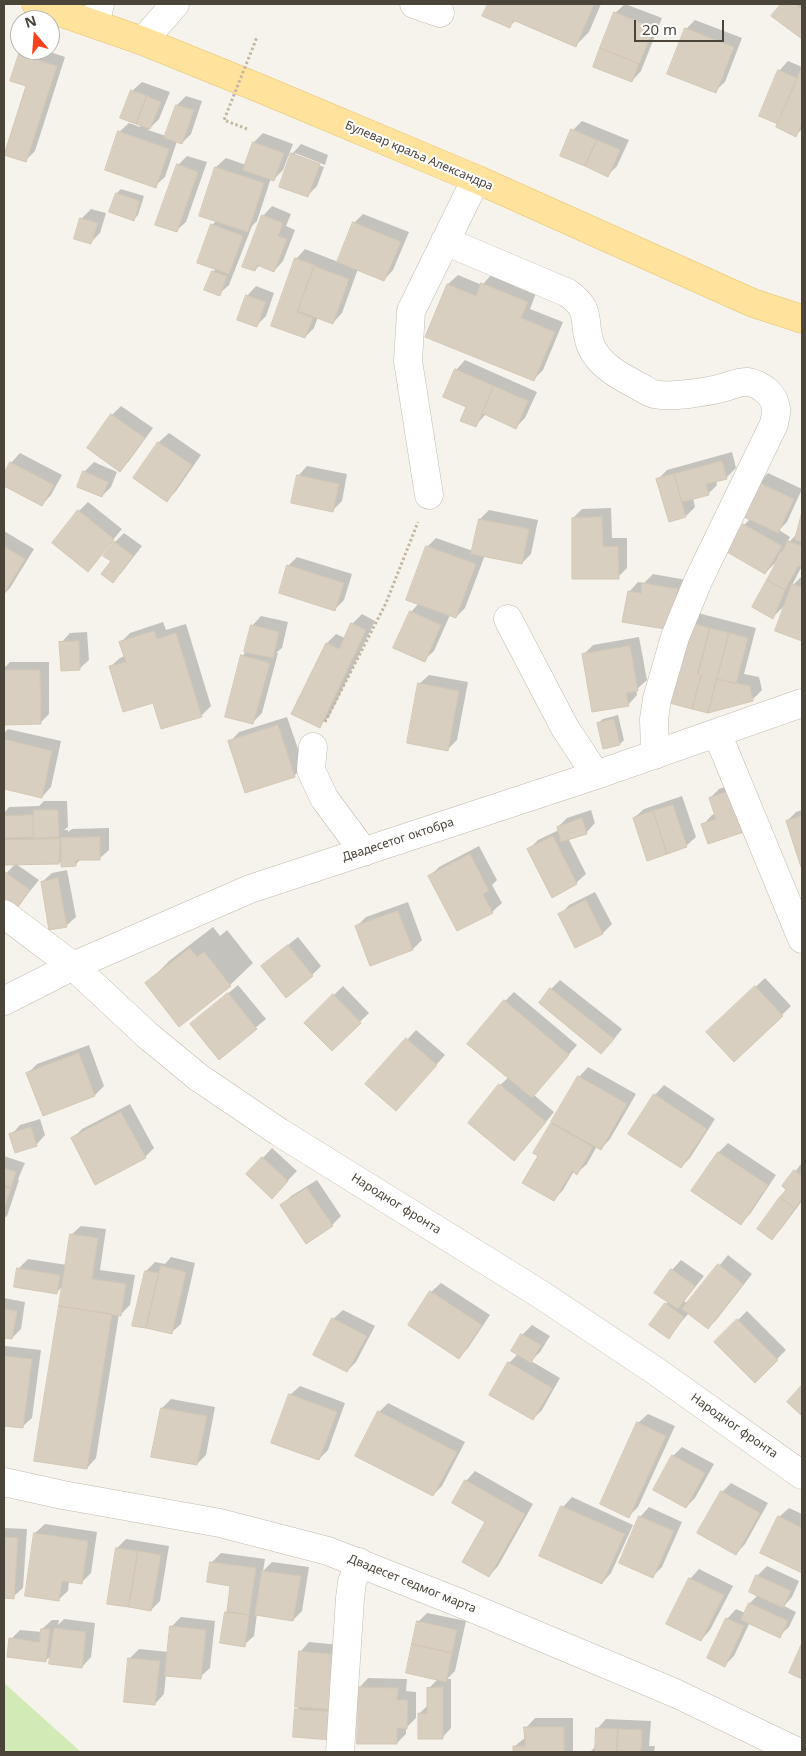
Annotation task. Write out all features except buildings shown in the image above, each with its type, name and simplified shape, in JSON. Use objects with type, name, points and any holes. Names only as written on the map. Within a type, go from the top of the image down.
[{"type":"main road","name":"Булевар краља Александра","points":[[36,4],[98,14],[143,41],[476,179],[753,303],[801,319]]},
{"type":"street","points":[[143,41],[175,4]]},
{"type":"street","points":[[414,4],[440,13]]},
{"type":"street","points":[[429,495],[408,361],[412,311],[476,179]]},
{"type":"street","points":[[445,241],[568,294],[578,301],[585,313],[592,348],[602,363],[620,377],[654,394],[710,391],[746,382],[763,387],[770,394],[776,409],[774,424],[698,581],[675,637],[657,699],[654,718],[654,755]]},
{"type":"street","points":[[508,619],[565,728],[596,775]]},
{"type":"street","name":"Двадесетог октобра","points":[[4,1001],[73,966],[250,889],[596,775],[802,703]]},
{"type":"street","points":[[717,733],[802,939]]},
{"type":"street","points":[[313,748],[311,770],[324,798],[364,852]]},
{"type":"street","name":"Народног фронта","points":[[4,914],[73,966],[146,1036],[198,1077],[279,1132],[532,1289],[657,1372],[802,1475]]},
{"type":"street","name":"Двадесет седмог марта","points":[[4,1482],[64,1495],[220,1523],[290,1540],[359,1562],[675,1693],[793,1751]]},
{"type":"street","points":[[340,1752],[350,1598],[352,1582],[359,1562]]},
{"type":"path","points":[[247,129],[224,120],[257,37]]},
{"type":"path","points":[[313,748],[386,603],[429,495]]},
{"type":"green space","points":[[4,1683],[81,1752],[4,1752]]}]
